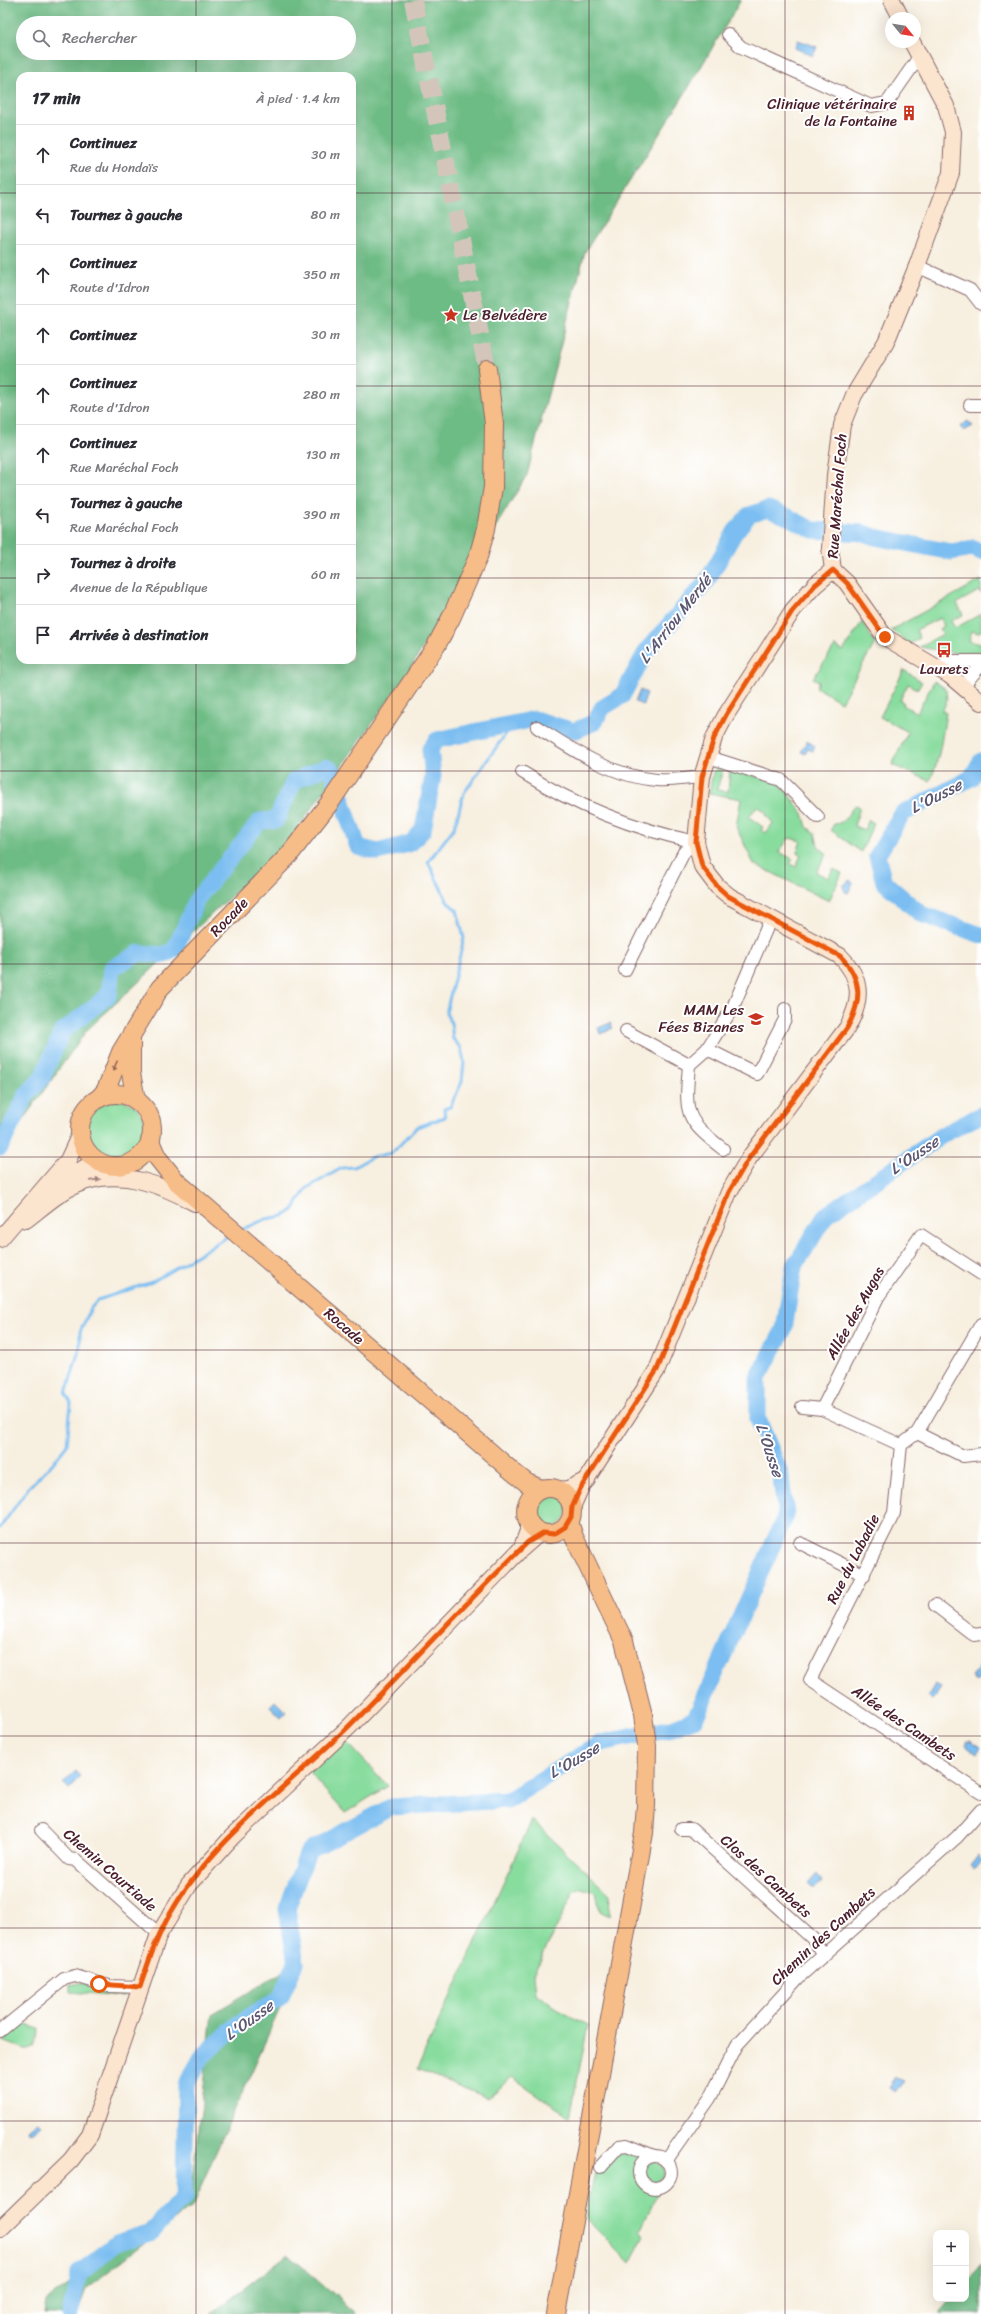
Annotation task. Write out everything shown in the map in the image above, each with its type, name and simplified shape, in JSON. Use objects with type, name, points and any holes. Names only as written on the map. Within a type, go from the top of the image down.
[{"type":"main road","name":"Rocade","points":[[100,1097],[106,1090],[116,1063],[160,988],[289,855],[331,801],[436,646],[466,586],[478,557],[490,509],[495,458],[494,424],[487,369]]},
{"type":"main road","points":[[131,1036],[131,1073],[136,1100]]},
{"type":"main road","points":[[112,1094],[125,1095],[136,1100],[145,1110],[151,1123],[150,1141],[146,1150],[131,1162],[120,1166],[108,1165],[97,1161],[88,1154],[80,1134],[80,1123],[84,1113],[91,1104],[100,1097],[112,1094]]},
{"type":"main road","points":[[150,1141],[157,1157],[176,1181]]},
{"type":"main road","points":[[131,1162],[147,1165],[176,1181]]},
{"type":"main road","name":"Rocade","points":[[176,1181],[513,1472],[543,1493]]},
{"type":"main road","points":[[556,2314],[644,1832],[646,1805],[646,1741],[643,1715],[624,1641],[574,1537],[569,1500],[543,1493],[527,1506],[528,1520],[537,1530],[567,1541],[591,1573]]},
{"type":"main road","points":[[548,1533],[565,1527],[571,1514]]},
{"type":"street","points":[[892,0],[898,12]]},
{"type":"street","points":[[728,34],[741,47],[871,106],[887,102],[919,57]]},
{"type":"street","name":"Rue Maréchal Foch","points":[[571,1514],[587,1480],[657,1370],[729,1192],[749,1158],[847,1028],[859,1004],[856,981],[851,967],[840,956],[728,896],[717,886],[702,866],[696,842],[702,777],[714,738],[726,715],[793,610],[815,585],[833,570],[830,548],[835,475],[842,425],[854,394],[886,342],[918,266],[951,172],[954,132],[946,106],[915,48]]},
{"type":"street","points":[[918,266],[970,290],[981,304]]},
{"type":"street","points":[[833,570],[847,583],[885,637],[937,668],[980,701]]},
{"type":"street","points":[[937,668],[948,661],[981,661]]},
{"type":"street","points":[[962,686],[981,665]]},
{"type":"street","points":[[537,727],[580,754],[630,775],[657,780],[702,777]]},
{"type":"street","points":[[707,759],[715,759],[781,780],[818,817]]},
{"type":"street","points":[[522,772],[551,790],[605,815],[665,836],[696,842]]},
{"type":"street","points":[[625,970],[684,852],[696,842]]},
{"type":"street","points":[[723,1149],[699,1131],[688,1114],[687,1090],[689,1065],[707,1049],[733,1007],[771,918]]},
{"type":"street","points":[[707,1049],[757,1074],[784,1019],[786,1009]]},
{"type":"street","points":[[626,1031],[689,1065]]},
{"type":"street","points":[[0,1239],[68,1160],[80,1134]]},
{"type":"street","points":[[0,1249],[26,1220],[67,1180],[97,1161]]},
{"type":"street","points":[[26,1220],[63,1192],[85,1182],[110,1178],[136,1179],[159,1185],[214,1214]]},
{"type":"street","name":"Allée des Augas","points":[[822,1409],[878,1297],[921,1235],[981,1274]]},
{"type":"street","points":[[802,1407],[822,1409],[901,1445],[917,1433],[981,1324]]},
{"type":"street","points":[[917,1433],[963,1456],[981,1454]]},
{"type":"street","name":"Rue du Labadie","points":[[810,1680],[894,1513],[901,1445]]},
{"type":"street","points":[[543,1493],[568,1489],[587,1480]]},
{"type":"street","points":[[520,1550],[527,1535],[528,1520]]},
{"type":"street","points":[[0,2229],[71,2160],[90,2135],[159,1934],[188,1885],[228,1841],[349,1727],[520,1550],[536,1536],[548,1533]]},
{"type":"street","points":[[800,1543],[864,1575]]},
{"type":"street","points":[[935,1605],[974,1635],[981,1634]]},
{"type":"street","name":"Allée des Cambets","points":[[810,1680],[981,1793]]},
{"type":"street","name":"Chemin des Cambets","points":[[666,2161],[710,2098],[737,2045],[799,1977],[956,1837],[981,1810]]},
{"type":"street","name":"Clos des Cambets","points":[[681,1829],[691,1829],[813,1939],[824,1955]]},
{"type":"street","name":"Chemin Courtiade","points":[[41,1830],[69,1859],[76,1860],[159,1934]]},
{"type":"street","points":[[0,2031],[64,1979],[70,1977],[75,1976],[109,1986],[140,1987]]},
{"type":"street","points":[[600,2167],[619,2146],[627,2145],[654,2156],[666,2161],[670,2170],[668,2180],[661,2186],[650,2187],[641,2180],[639,2170],[644,2160],[654,2156]]},
{"type":"green space","points":[[0,0],[741,0],[686,92],[585,252],[527,475],[407,674],[285,846],[87,1030],[0,1152]]},
{"type":"green space","points":[[981,580],[981,594],[979,591],[957,603],[963,615],[951,621],[955,628],[981,614],[981,631],[978,633],[972,631],[969,641],[981,644],[981,653],[953,653],[919,647],[943,634],[940,629],[944,626],[940,618],[916,630],[920,638],[910,644],[891,630]]},
{"type":"green space","points":[[862,622],[875,643],[841,702],[816,687],[819,682],[813,678],[835,646],[843,651]]},
{"type":"green space","points":[[904,670],[922,682],[918,689],[908,684],[900,700],[904,703],[903,705],[917,713],[934,681],[946,689],[947,701],[942,711],[946,713],[942,739],[930,781],[892,765],[908,732],[880,717]]},
{"type":"green space","points":[[721,766],[780,784],[803,813],[807,827],[815,833],[818,846],[827,854],[816,872],[828,878],[833,869],[842,873],[829,901],[754,864],[736,827],[741,799],[709,793],[713,772]],"holes":[[[723,769],[730,770],[728,792],[717,790]],[[757,806],[767,813],[766,815],[773,823],[766,833],[761,830],[763,827],[749,817]],[[789,838],[801,841],[797,852],[801,855],[796,867],[790,864],[793,859],[779,852]]]},
{"type":"green space","points":[[856,805],[860,807],[854,826],[864,830],[869,820],[874,823],[861,852],[831,830],[834,824],[845,819]]},
{"type":"green space","points":[[110,1100],[122,1100],[133,1105],[141,1113],[146,1124],[144,1142],[133,1155],[122,1160],[110,1160],[99,1155],[91,1147],[86,1136],[86,1124],[91,1113],[99,1105]]},
{"type":"green space","points":[[547,1493],[553,1493],[557,1494],[564,1500],[567,1510],[566,1517],[560,1524],[553,1527],[547,1527],[543,1526],[536,1520],[533,1513],[533,1507],[534,1503],[540,1496]]},
{"type":"green space","points":[[345,1740],[388,1786],[345,1813],[309,1772]]},
{"type":"green space","points":[[532,1820],[610,1894],[609,1916],[600,1911],[596,1892],[581,1888],[574,1892],[533,1975],[535,1993],[556,2008],[588,2025],[570,2117],[512,2077],[488,2098],[417,2069]]},
{"type":"green space","points":[[301,1961],[192,2206],[86,2289],[77,2314],[44,2314],[46,2301],[192,2191],[212,2014]]},
{"type":"green space","points":[[80,1983],[125,1991],[124,1996],[70,1992],[70,1985]]},
{"type":"green space","points":[[23,2024],[39,2029],[33,2048],[28,2050],[2,2041]]},
{"type":"green space","points":[[627,2147],[645,2155],[637,2165],[636,2178],[642,2187],[657,2193],[639,2231],[644,2236],[630,2263],[585,2218],[596,2167]]},
{"type":"green space","points":[[654,2162],[661,2165],[664,2172],[661,2179],[654,2182],[647,2179],[644,2172],[647,2165]]},
{"type":"green space","points":[[288,2254],[357,2314],[211,2314]]},
{"type":"green space","points":[[981,2264],[981,2314],[939,2314],[949,2302],[969,2302],[969,2278]]},
{"type":"water","points":[[798,40],[817,47],[813,56],[795,48]]},
{"type":"water","points":[[968,421],[973,426],[964,431],[960,427]]},
{"type":"water","points":[[640,690],[647,693],[643,705],[635,702]]},
{"type":"water","points":[[807,741],[815,746],[813,751],[808,749],[805,754],[801,752]]},
{"type":"water","points":[[850,880],[853,883],[848,893],[845,892],[843,886]]},
{"type":"water","points":[[610,1023],[613,1028],[600,1034],[598,1028]]},
{"type":"water","points":[[981,1665],[981,1677],[978,1681],[974,1681],[972,1676]]},
{"type":"water","points":[[935,1684],[941,1688],[933,1700],[928,1696]]},
{"type":"water","points":[[275,1701],[286,1712],[281,1718],[270,1706]]},
{"type":"water","points":[[970,1740],[981,1747],[977,1753],[966,1745],[966,1741]]},
{"type":"water","points":[[76,1771],[81,1777],[69,1789],[63,1783]]},
{"type":"water","points":[[978,1855],[981,1860],[974,1869],[970,1865]]},
{"type":"water","points":[[817,1874],[822,1882],[813,1889],[808,1884]]},
{"type":"water","points":[[896,2078],[904,2081],[895,2092],[889,2088]]},
{"type":"water","points":[[38,2122],[42,2126],[32,2134],[29,2133],[28,2130]]},
{"type":"waterway","name":"L'Arriou Merdé","points":[[0,1148],[27,1094],[42,1078],[62,1032],[109,995],[112,968],[139,953],[164,955],[175,949],[197,899],[260,821],[276,820],[294,781],[326,767],[332,770],[358,847],[378,852],[411,843],[423,830],[433,776],[430,749],[437,740],[535,719],[574,731],[595,722],[602,708],[622,696],[647,650],[707,581],[735,532],[749,515],[768,509],[788,517],[813,530],[864,533],[875,537],[951,552],[973,548],[981,552]]},
{"type":"waterway","points":[[241,1230],[266,1219],[284,1216],[293,1210],[307,1188],[342,1168],[354,1167],[372,1157],[392,1153],[417,1127],[445,1117],[444,1109],[450,1107],[462,1082],[464,1062],[461,1048],[453,1039],[451,1023],[446,1013],[464,938],[457,910],[448,903],[428,862],[454,828],[464,793],[512,725]]},
{"type":"waterway","name":"L'Ousse","points":[[981,761],[971,778],[902,814],[877,856],[884,882],[921,914],[981,935]]},
{"type":"waterway","name":"L'Ousse","points":[[70,2314],[79,2273],[116,2243],[152,2232],[184,2196],[186,2085],[202,2057],[238,2024],[280,1998],[296,1963],[287,1909],[308,1852],[391,1807],[508,1800],[601,1743],[672,1728],[695,1719],[786,1515],[780,1472],[758,1419],[758,1378],[784,1329],[794,1267],[826,1215],[944,1134],[981,1115]]},
{"type":"waterway","points":[[0,1528],[29,1487],[53,1463],[67,1445],[71,1403],[66,1394],[80,1347],[80,1332],[91,1308],[98,1300],[152,1282],[227,1237]]},
{"type":"tunnel","points":[[413,0],[487,369]]},
{"type":"place","name":"Clinique vétérinaire de la Fontaine","points":[[909,113]]},
{"type":"place","name":"Le Belvédère","points":[[451,315]]},
{"type":"place","name":"Laurets","points":[[944,650]]},
{"type":"place","name":"MAM Les Fées Bizanes","points":[[756,1019]]},
{"type":"route","points":[[99,1984],[109,1986],[140,1987],[159,1934],[188,1885],[200,1871],[225,1844],[366,1710],[528,1542],[543,1533],[554,1534],[560,1531],[569,1522],[572,1507],[580,1489],[657,1370],[729,1192],[749,1158],[847,1028],[859,1004],[856,981],[851,967],[840,956],[798,932],[728,896],[717,886],[702,866],[696,842],[702,777],[714,738],[726,715],[793,610],[815,585],[833,570],[847,583],[885,637]]}]
